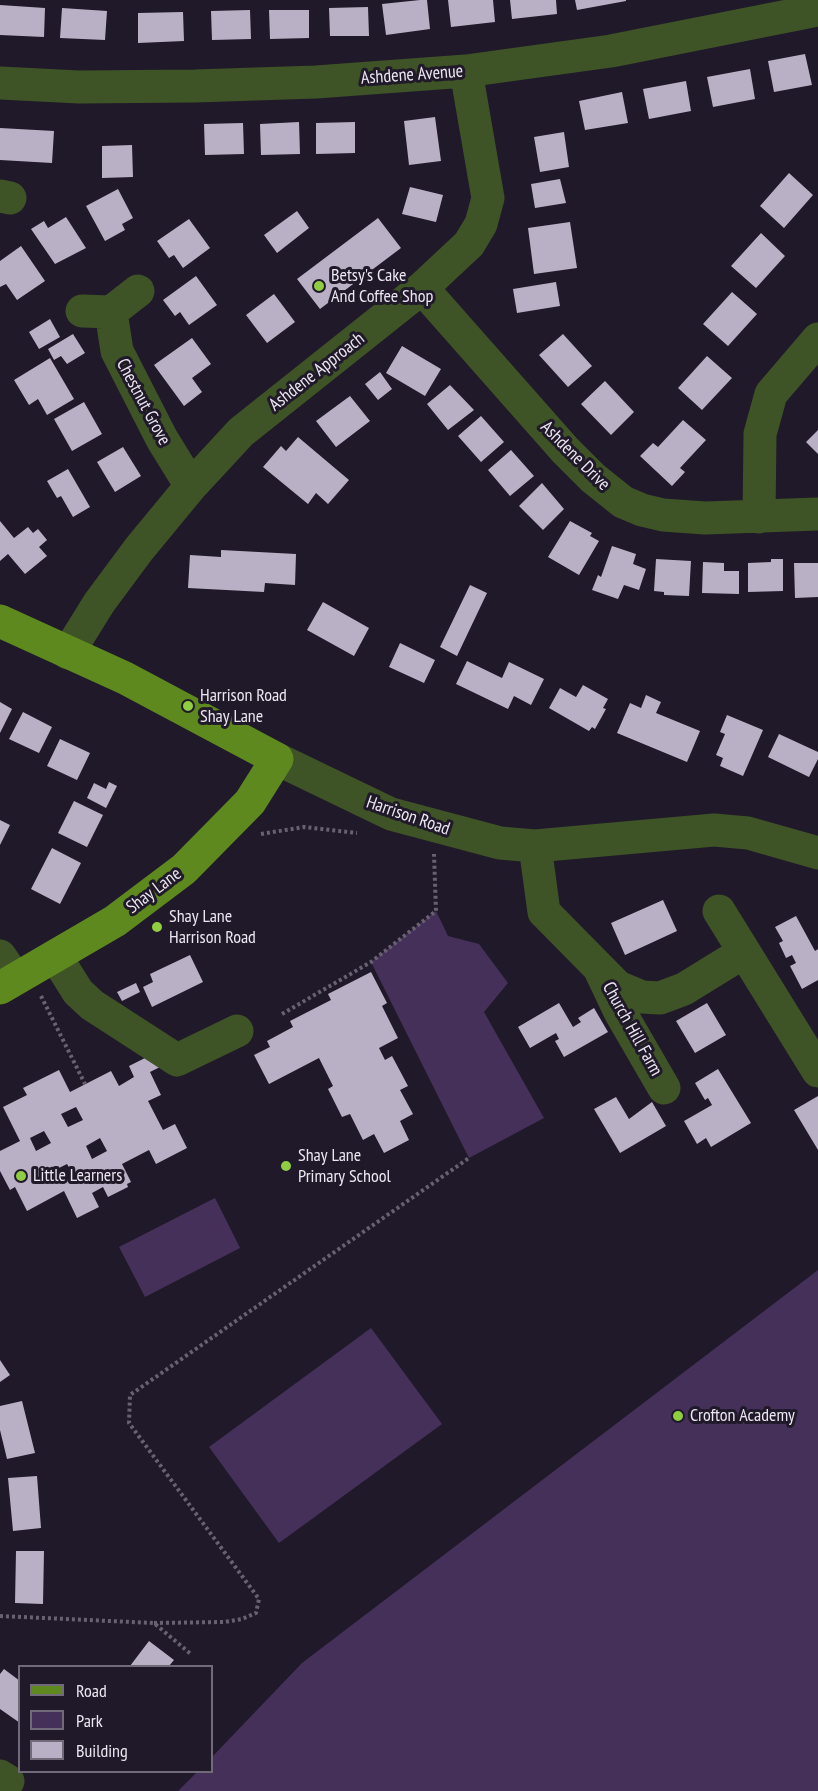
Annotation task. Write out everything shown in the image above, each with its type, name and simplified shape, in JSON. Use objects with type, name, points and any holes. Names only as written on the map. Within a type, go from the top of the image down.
[{"type":"main road","name":"Harrison Road","points":[[0,621],[125,678],[277,759]]},
{"type":"main road","name":"Shay Lane","points":[[20,970],[151,895],[184,869],[250,802],[277,759]]},
{"type":"street","name":"Ashdene Avenue","points":[[0,83],[79,87],[195,86],[316,82],[466,71],[610,51],[818,10]]},
{"type":"street","name":"Ashdene Approach","points":[[68,653],[99,603],[191,486],[241,432],[422,288],[469,244],[481,224],[488,198],[466,71]]},
{"type":"street","name":"Ashdene Drive","points":[[422,288],[565,450],[623,502],[663,515],[705,518],[818,514]]},
{"type":"street","name":"Chestnut Grove","points":[[138,291],[97,312],[130,381],[191,486]]},
{"type":"street","points":[[759,517],[760,434],[771,394],[818,339]]},
{"type":"street","name":"Harrison Road","points":[[277,759],[391,814],[500,843],[535,846],[714,830],[748,833],[818,853]]},
{"type":"street","name":"Church Hill Farm","points":[[535,846],[544,912],[618,987],[642,997],[660,998],[684,989],[744,952]]},
{"type":"street","points":[[719,910],[818,1071]]},
{"type":"street","points":[[20,970],[78,992],[92,1005],[177,1060],[237,1031]]},
{"type":"street","name":"Church Hill Farm","points":[[600,971],[620,1012],[664,1088]]},
{"type":"path","points":[[282,1014],[371,962],[436,910],[432,826]]},
{"type":"path","points":[[211,843],[242,843],[279,829],[304,827],[360,833]]},
{"type":"path","points":[[20,970],[86,1084]]},
{"type":"path","points":[[0,1616],[154,1623],[224,1622],[242,1619],[256,1613],[259,1599],[129,1423],[130,1395],[469,1158]]},
{"type":"path","points":[[154,1623],[192,1655]]},
{"type":"green space","points":[[436,911],[448,936],[479,944],[508,983],[484,1012],[544,1118],[469,1158],[371,962]]},
{"type":"green space","points":[[215,1198],[240,1248],[145,1297],[119,1247]]},
{"type":"green space","name":"Crofton Academy","points":[[818,1270],[818,1791],[178,1791],[196,1773],[213,1773],[213,1756],[302,1663]]},
{"type":"green space","points":[[371,1328],[442,1424],[279,1543],[209,1447]]},
{"type":"building","points":[[427,0],[430,29],[386,35],[382,4]]},
{"type":"building","points":[[448,0],[493,0],[495,22],[451,27]]},
{"type":"building","points":[[510,0],[556,0],[557,14],[512,19]]},
{"type":"building","points":[[575,0],[626,0],[626,1],[577,10]]},
{"type":"building","points":[[0,5],[45,8],[44,37],[0,35]]},
{"type":"building","points":[[368,7],[369,36],[330,36],[329,8]]},
{"type":"building","points":[[62,8],[107,11],[105,40],[60,38]]},
{"type":"building","points":[[250,10],[251,39],[212,40],[211,11]]},
{"type":"building","points":[[269,10],[309,10],[309,38],[270,39]]},
{"type":"building","points":[[183,12],[184,41],[138,43],[138,13]]},
{"type":"building","points":[[805,54],[812,85],[774,92],[768,61]]},
{"type":"building","points":[[750,69],[755,99],[713,107],[707,77]]},
{"type":"building","points":[[686,81],[691,111],[649,119],[643,89]]},
{"type":"building","points":[[622,92],[628,123],[585,130],[579,101]]},
{"type":"building","points":[[435,117],[441,161],[409,165],[404,121]]},
{"type":"building","points":[[299,122],[300,154],[261,155],[260,124]]},
{"type":"building","points":[[355,122],[355,153],[316,154],[316,123]]},
{"type":"building","points":[[243,123],[244,154],[205,155],[204,124]]},
{"type":"building","points":[[0,128],[54,131],[52,163],[0,160]]},
{"type":"building","points":[[564,132],[569,167],[540,172],[534,137]]},
{"type":"building","points":[[132,145],[133,177],[102,178],[102,146]]},
{"type":"building","points":[[789,173],[813,195],[784,228],[760,206]]},
{"type":"building","points":[[560,179],[566,203],[535,208],[531,184]]},
{"type":"building","points":[[410,187],[443,195],[436,222],[402,214]]},
{"type":"building","points":[[118,189],[133,218],[122,224],[125,230],[105,241],[86,206]]},
{"type":"building","points":[[297,211],[309,228],[277,253],[264,235]]},
{"type":"building","points":[[66,217],[86,248],[55,264],[31,229],[44,221],[48,228]]},
{"type":"building","points":[[378,218],[401,248],[320,309],[297,279]]},
{"type":"building","points":[[189,219],[210,248],[183,268],[174,255],[169,258],[157,241]]},
{"type":"building","points":[[570,222],[577,268],[534,274],[528,228]]},
{"type":"building","points":[[761,233],[785,256],[756,288],[731,266]]},
{"type":"building","points":[[21,246],[45,281],[17,300],[6,284],[0,287],[0,261]]},
{"type":"building","points":[[196,276],[217,305],[189,325],[180,312],[175,316],[163,300]]},
{"type":"building","points":[[556,282],[560,306],[517,313],[513,289]]},
{"type":"building","points":[[732,292],[757,314],[728,346],[703,324]]},
{"type":"building","points":[[274,294],[295,322],[267,343],[246,315]]},
{"type":"building","points":[[50,319],[60,337],[39,349],[29,332]]},
{"type":"building","points":[[73,334],[85,353],[67,364],[61,356],[54,360],[48,349]]},
{"type":"building","points":[[563,334],[592,366],[568,387],[539,355]]},
{"type":"building","points":[[192,338],[211,364],[192,378],[202,392],[184,406],[154,365]]},
{"type":"building","points":[[402,346],[441,369],[425,396],[386,373]]},
{"type":"building","points":[[707,356],[732,378],[702,410],[678,388]]},
{"type":"building","points":[[50,358],[74,399],[47,415],[38,399],[29,405],[14,380]]},
{"type":"building","points":[[380,372],[392,389],[378,400],[365,384]]},
{"type":"building","points":[[605,381],[634,412],[611,435],[581,404]]},
{"type":"building","points":[[450,385],[474,410],[448,430],[427,404]]},
{"type":"building","points":[[350,396],[370,421],[336,447],[316,421]]},
{"type":"building","points":[[84,402],[102,434],[72,451],[54,419]]},
{"type":"building","points":[[481,416],[504,442],[481,462],[458,436]]},
{"type":"building","points":[[683,420],[706,440],[680,468],[685,472],[672,486],[640,456],[653,443],[658,447]]},
{"type":"building","points":[[818,430],[818,454],[806,442]]},
{"type":"building","points":[[298,437],[349,480],[328,504],[316,493],[308,504],[263,467],[281,446],[286,451]]},
{"type":"building","points":[[123,447],[141,476],[115,492],[97,462]]},
{"type":"building","points":[[511,450],[534,476],[510,496],[488,470]]},
{"type":"building","points":[[68,469],[90,507],[73,517],[61,496],[57,498],[47,481]]},
{"type":"building","points":[[542,483],[564,509],[543,530],[519,506]]},
{"type":"building","points":[[0,521],[14,538],[28,527],[33,533],[38,529],[47,540],[39,547],[47,556],[25,574],[8,554],[0,561]]},
{"type":"building","points":[[570,521],[592,533],[590,536],[599,541],[579,575],[548,557]]},
{"type":"building","points":[[612,546],[636,554],[633,564],[646,569],[639,590],[624,585],[618,599],[592,590],[598,575],[601,577]]},
{"type":"building","points":[[221,550],[296,554],[295,585],[265,583],[264,592],[188,588],[190,555],[221,557]]},
{"type":"building","points":[[656,559],[691,561],[689,596],[664,595],[664,592],[654,591]]},
{"type":"building","points":[[771,559],[783,559],[783,591],[748,592],[748,563],[771,562]]},
{"type":"building","points":[[703,562],[724,563],[724,571],[739,571],[739,594],[702,593]]},
{"type":"building","points":[[794,563],[818,563],[818,597],[795,598]]},
{"type":"building","points":[[470,585],[487,593],[457,656],[440,647]]},
{"type":"building","points":[[323,602],[369,628],[354,656],[307,630]]},
{"type":"building","points":[[400,643],[435,660],[424,683],[389,667]]},
{"type":"building","points":[[467,661],[502,678],[509,662],[544,679],[531,705],[514,696],[508,709],[456,684]]},
{"type":"building","points":[[583,685],[608,699],[603,708],[606,709],[595,729],[592,727],[589,731],[549,708],[560,688],[576,697]]},
{"type":"building","points":[[646,695],[661,702],[656,713],[700,731],[687,762],[617,733],[630,703],[641,708]]},
{"type":"building","points":[[0,702],[12,709],[0,733]]},
{"type":"building","points":[[23,712],[52,727],[39,753],[9,739]]},
{"type":"building","points":[[727,715],[763,730],[743,776],[720,766],[723,758],[716,755],[725,734],[720,732]]},
{"type":"building","points":[[779,734],[818,752],[818,759],[809,777],[768,757]]},
{"type":"building","points":[[60,739],[90,753],[77,780],[47,766]]},
{"type":"building","points":[[109,782],[117,786],[106,808],[87,798],[94,783],[106,789]]},
{"type":"building","points":[[74,801],[103,815],[87,847],[58,833]]},
{"type":"building","points":[[0,820],[10,825],[0,845]]},
{"type":"building","points":[[52,848],[81,863],[60,904],[31,889]]},
{"type":"building","points":[[663,900],[677,931],[625,955],[611,923]]},
{"type":"building","points":[[796,916],[815,951],[818,949],[818,980],[802,989],[790,966],[796,963],[792,955],[786,958],[779,943],[783,941],[775,927]]},
{"type":"building","points":[[190,955],[203,982],[152,1007],[143,987],[153,982],[150,974]]},
{"type":"building","points":[[371,972],[387,1003],[382,1006],[398,1038],[379,1048],[385,1060],[392,1056],[408,1086],[400,1090],[413,1114],[400,1121],[409,1140],[384,1153],[374,1134],[363,1140],[350,1114],[342,1117],[328,1089],[333,1086],[319,1058],[269,1084],[254,1055],[270,1047],[267,1041],[293,1027],[290,1021],[331,1000],[328,994]]},
{"type":"building","points":[[136,983],[140,992],[122,1001],[117,992]]},
{"type":"building","points":[[559,1003],[573,1027],[581,1022],[578,1018],[594,1008],[608,1032],[564,1057],[555,1041],[559,1039],[556,1033],[530,1048],[518,1027]]},
{"type":"building","points":[[707,1003],[726,1035],[695,1053],[676,1021]]},
{"type":"building","points":[[153,1054],[160,1067],[150,1072],[161,1095],[148,1101],[163,1130],[175,1124],[187,1148],[156,1164],[149,1150],[122,1164],[131,1182],[127,1184],[128,1187],[108,1197],[103,1187],[92,1193],[99,1207],[77,1218],[64,1191],[27,1211],[15,1187],[10,1190],[0,1171],[0,1151],[20,1141],[3,1107],[27,1095],[23,1088],[59,1070],[70,1092],[111,1071],[119,1086],[134,1077],[129,1066]],"holes":[[[76,1107],[83,1120],[68,1127],[61,1114]],[[44,1131],[51,1143],[36,1151],[30,1138]],[[100,1138],[107,1151],[92,1159],[86,1146]],[[67,1164],[74,1176],[60,1184],[53,1171]]]},
{"type":"building","points":[[718,1069],[751,1123],[711,1147],[706,1138],[697,1144],[684,1121],[712,1105],[708,1098],[705,1100],[695,1083]]},
{"type":"building","points":[[818,1096],[818,1150],[794,1110]]},
{"type":"building","points":[[616,1097],[629,1119],[652,1102],[666,1126],[620,1153],[594,1109]]},
{"type":"building","points":[[0,1360],[10,1375],[0,1382]]},
{"type":"building","points":[[22,1401],[35,1453],[7,1459],[0,1430],[0,1406]]},
{"type":"building","points":[[37,1476],[41,1528],[13,1531],[8,1478]]},
{"type":"building","points":[[16,1551],[44,1551],[43,1604],[15,1603]]},
{"type":"building","points":[[149,1641],[174,1660],[170,1665],[131,1665]]},
{"type":"building","points":[[4,1669],[18,1680],[18,1722],[0,1709],[0,1674]]},
{"type":"place","name":"Betsy's Cake And Coffee Shop","points":[[319,286]]},
{"type":"place","name":"Harrison Road Shay Lane","points":[[188,706]]},
{"type":"place","name":"Shay Lane Harrison Road","points":[[157,927]]},
{"type":"place","name":"Shay Lane Primary School","points":[[286,1166]]},
{"type":"place","name":"Little Learners","points":[[21,1176]]},
{"type":"place","name":"Crofton Academy","points":[[678,1416]]}]
